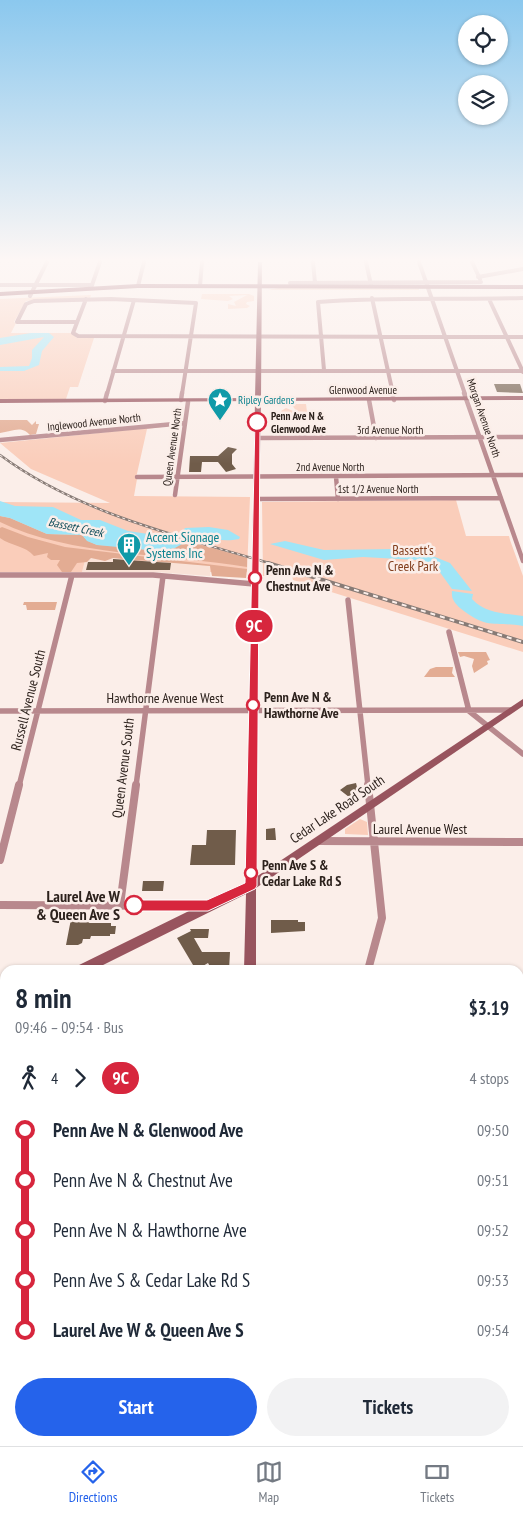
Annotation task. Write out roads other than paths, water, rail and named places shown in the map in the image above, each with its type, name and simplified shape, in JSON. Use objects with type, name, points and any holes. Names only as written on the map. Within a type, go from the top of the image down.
[{"type":"main road","points":[[250,965],[254,581],[259,329]]},
{"type":"main road","name":"Glenwood Avenue","points":[[0,401],[523,398]]},
{"type":"main road","name":"Cedar Lake Road South","points":[[251,886],[523,702]]},
{"type":"main road","name":"Cedar Lake Road South","points":[[91,965],[208,906]]},
{"type":"street","points":[[75,329],[74,335],[123,337],[523,337]]},
{"type":"street","points":[[105,401],[125,329]]},
{"type":"street","name":"Queen Avenue North","points":[[174,495],[185,423],[185,370],[192,329]]},
{"type":"street","points":[[320,329],[324,370]]},
{"type":"street","points":[[378,329],[394,400]]},
{"type":"street","name":"Morgan Avenue North","points":[[442,329],[523,561]]},
{"type":"street","points":[[113,371],[523,371],[503,329]]},
{"type":"street","points":[[369,400],[376,438]]},
{"type":"street","name":"Inglewood Avenue North","points":[[0,440],[6,441],[104,429],[185,423]]},
{"type":"street","name":"3rd Avenue North","points":[[257,438],[523,437]]},
{"type":"street","name":"2nd Avenue North","points":[[138,477],[523,475]]},
{"type":"street","points":[[336,477],[338,499]]},
{"type":"street","name":"1st 1/2 Avenue North","points":[[256,499],[501,498]]},
{"type":"street","points":[[0,575],[163,576],[254,581]]},
{"type":"street","name":"Russell Avenue South","points":[[0,860],[72,575]]},
{"type":"street","name":"Queen Avenue South","points":[[120,905],[163,576]]},
{"type":"street","points":[[348,600],[382,918],[369,965]]},
{"type":"street","points":[[449,632],[469,711],[523,754]]},
{"type":"street","name":"Hawthorne Avenue West","points":[[0,710],[360,712],[511,710]]},
{"type":"street","name":"Laurel Avenue West","points":[[318,841],[523,842]]},
{"type":"street","name":"Cedar Lake Road South","points":[[208,906],[251,886]]},
{"type":"street","points":[[0,905],[208,906]]},
{"type":"water","points":[[31,333],[49,333],[54,337],[42,351],[39,365],[24,371],[0,371],[0,367],[29,366],[32,350],[44,337],[0,345],[0,338]]},
{"type":"water","name":"Bassett Creek","points":[[0,501],[15,506],[53,507],[81,520],[100,520],[128,531],[189,540],[175,548],[159,551],[97,545],[87,541],[82,535],[47,534],[10,518],[0,516]]},
{"type":"water","points":[[209,527],[228,530],[240,537],[234,540],[225,540],[180,535],[185,528]]},
{"type":"water","points":[[285,541],[324,550],[396,549],[425,553],[450,563],[472,591],[452,589],[439,571],[417,560],[363,557],[324,560],[270,544]]},
{"type":"water","points":[[452,591],[473,594],[472,599],[483,608],[523,616],[523,626],[490,623],[477,619],[456,604]]},
{"type":"railway","points":[[0,455],[63,493],[97,508],[166,533],[272,564]]},
{"type":"railway","points":[[268,563],[523,642]]},
{"type":"place","name":"Ripley Gardens","points":[[220,421]]},
{"type":"place","name":"Penn Ave N & Glenwood Ave","points":[[257,422]]},
{"type":"place","name":"Accent Signage Systems Inc","points":[[129,566]]},
{"type":"place","name":"Penn Ave N & Chestnut Ave","points":[[255,578]]},
{"type":"place","name":"Penn Ave N & Hawthorne Ave","points":[[253,705]]},
{"type":"place","name":"Penn Ave S & Cedar Lake Rd S","points":[[251,873]]},
{"type":"place","name":"Laurel Ave W & Queen Ave S","points":[[134,905]]},
{"type":"park label","name":"Bassett's Creek Park","points":[[413,558]]}]
